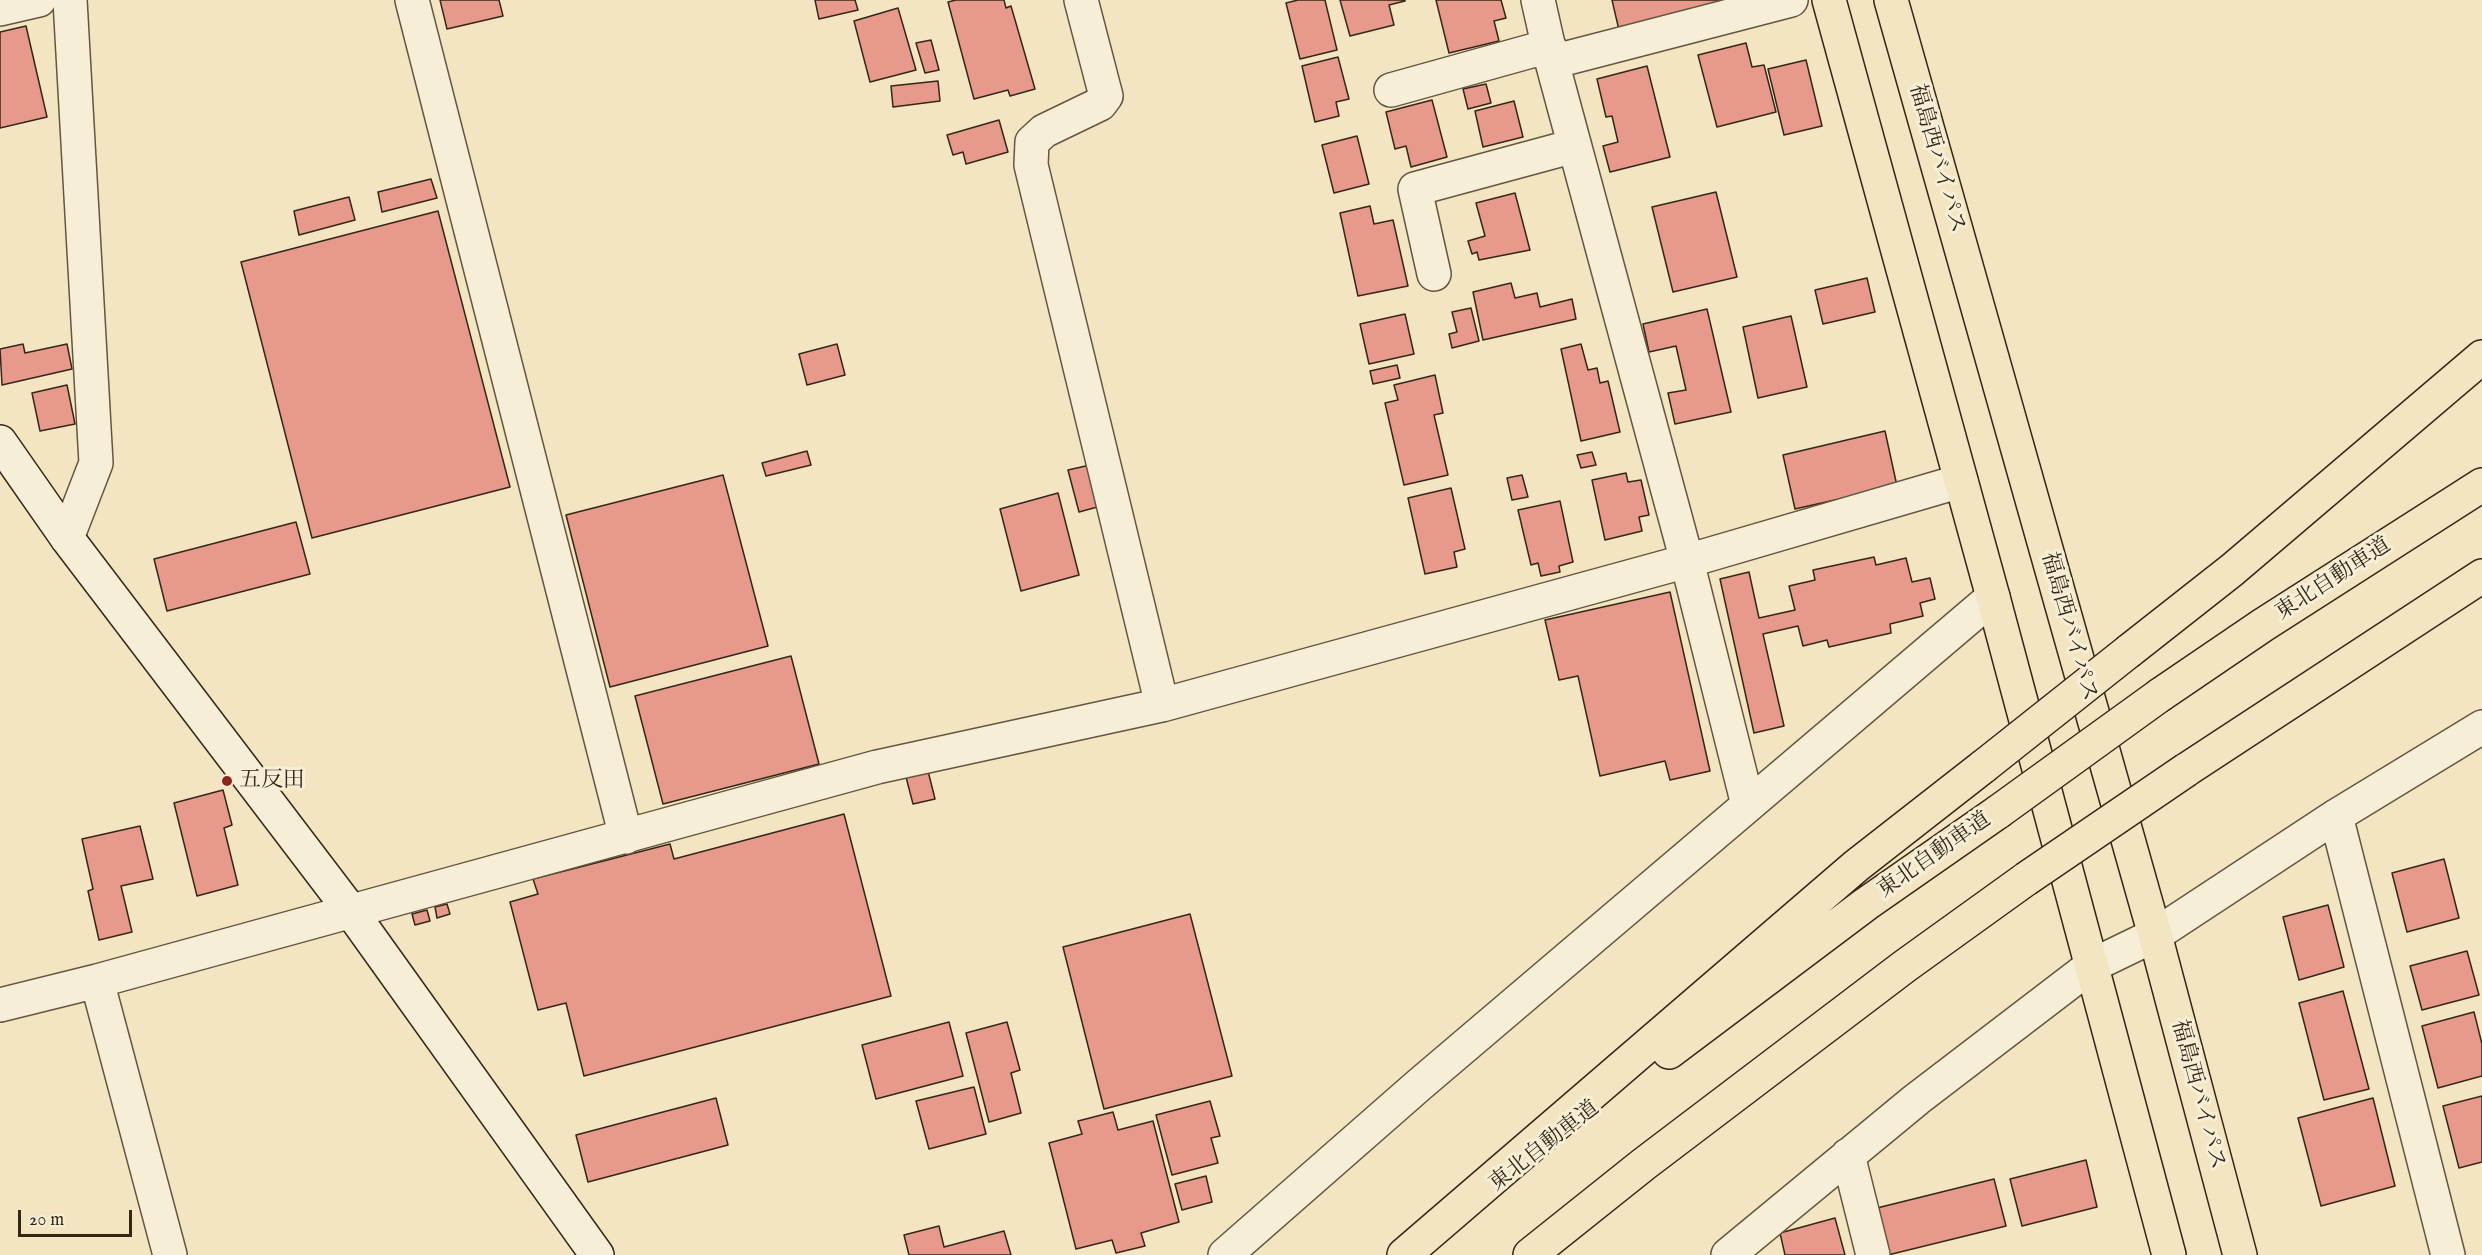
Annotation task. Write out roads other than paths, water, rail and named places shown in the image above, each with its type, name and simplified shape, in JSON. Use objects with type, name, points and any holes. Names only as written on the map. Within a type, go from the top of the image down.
[{"type":"highway","points":[[1829,0],[1993,597],[2169,1255]]},
{"type":"highway","name":"福島西バイパス","points":[[1891,0],[2155,935],[2240,1255]]},
{"type":"highway","points":[[1406,1255],[1856,866],[2232,570],[2482,357]]},
{"type":"highway","name":"東北自動車道","points":[[1406,1255],[1598,1105],[1856,911],[2160,695],[2263,625],[2482,485]]},
{"type":"highway","points":[[1530,1255],[1895,973],[2026,879],[2186,770],[2482,576]]},
{"type":"street","points":[[0,9],[39,0]]},
{"type":"street","points":[[67,538],[96,463],[70,0]]},
{"type":"street","points":[[412,0],[626,837]]},
{"type":"street","points":[[1082,0],[1106,96],[1100,104],[1044,131],[1032,142],[1031,165],[1162,705]]},
{"type":"street","points":[[1538,0],[1574,146],[1687,561],[1748,805]]},
{"type":"street","points":[[1391,90],[1791,0]]},
{"type":"street","points":[[1434,274],[1415,189],[1574,146]]},
{"type":"street","points":[[0,442],[67,538],[350,910],[597,1255]]},
{"type":"street","points":[[0,1005],[98,981],[877,767],[1162,705],[1687,561],[1961,481]]},
{"type":"street","points":[[1225,1255],[1419,1085],[1993,597]]},
{"type":"street","points":[[1728,1255],[1917,1099],[2091,966],[2155,935],[2336,816],[2482,727]]},
{"type":"street","points":[[2336,816],[2448,1255]]},
{"type":"street","points":[[98,981],[170,1255]]},
{"type":"street","points":[[1848,1155],[1873,1255]]},
{"type":"place","name":"五反田","points":[[227,781]]}]
